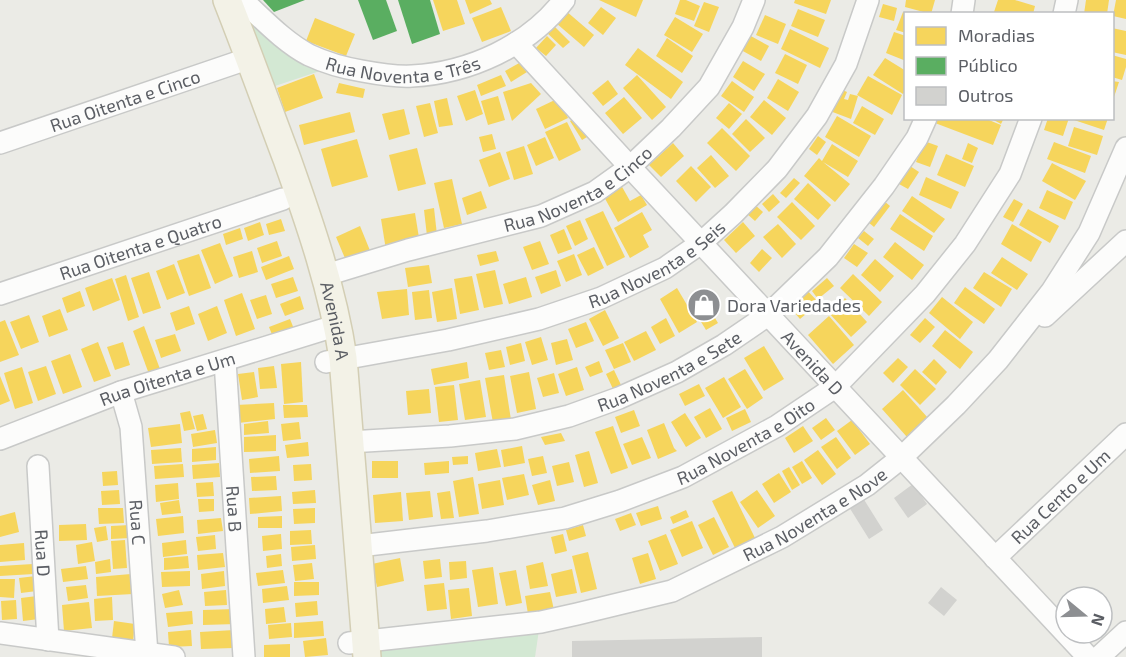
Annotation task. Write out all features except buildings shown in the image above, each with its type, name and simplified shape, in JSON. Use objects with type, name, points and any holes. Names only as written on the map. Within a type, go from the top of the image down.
[{"type":"main road","name":"Avenida A","points":[[209,0],[241,61],[299,192],[326,275],[329,327],[350,442],[359,546],[358,649]]},
{"type":"main road","name":"Avenida A","points":[[227,0],[241,61],[283,199],[308,279],[329,327]]},
{"type":"main road","name":"Avenida A","points":[[334,360],[358,649]]},
{"type":"street","name":"Rua Noventa e Três","points":[[242,0],[290,43],[328,63],[385,75],[412,76],[453,70],[494,56],[516,43],[543,22],[564,0]]},
{"type":"street","name":"Rua Noventa e Cinco","points":[[326,275],[408,250],[541,216],[595,192],[630,167],[709,87],[743,27],[754,0]]},
{"type":"street","name":"Rua Noventa e Seis","points":[[334,360],[448,340],[539,319],[601,298],[665,268],[701,243],[777,170],[817,116],[846,64],[868,0]]},
{"type":"street","name":"Avenida D","points":[[516,43],[1088,657]]},
{"type":"street","name":"Rua Oitenta e Cinco","points":[[0,143],[241,61]]},
{"type":"street","name":"Rua Noventa e Sete","points":[[350,442],[450,436],[515,429],[569,416],[619,398],[677,372],[724,345],[768,315],[828,257],[884,186],[916,138],[925,120]]},
{"type":"street","name":"Rua Noventa e Oito","points":[[359,546],[487,531],[565,518],[620,501],[683,477],[777,426],[835,387],[925,294],[965,244],[1010,174],[1030,120]]},
{"type":"street","name":"Rua Noventa e Nove","points":[[358,649],[540,622],[672,591],[782,537],[867,485],[901,458],[956,405],[998,360],[1052,291],[1089,233],[1126,148]]},
{"type":"street","name":"Rua Oitenta e Quatro","points":[[0,294],[283,199]]},
{"type":"street","points":[[998,360],[1126,241]]},
{"type":"street","name":"Rua Oitenta e Um","points":[[0,439],[121,392],[329,327]]},
{"type":"street","name":"Rua B","points":[[225,361],[244,657]]},
{"type":"street","name":"Rua C","points":[[121,392],[131,427],[147,654]]},
{"type":"street","name":"Rua Cento e Um","points":[[995,558],[1126,434]]},
{"type":"street","name":"Rua D","points":[[38,466],[48,640]]},
{"type":"street","points":[[1100,657],[1126,632]]},
{"type":"street","points":[[0,633],[174,657]]},
{"type":"green space","points":[[238,0],[329,68],[263,90]]},
{"type":"green space","points":[[540,623],[535,657],[377,657],[377,644]]},
{"type":"place","name":"Dora Variedades","points":[[704,305]]}]
